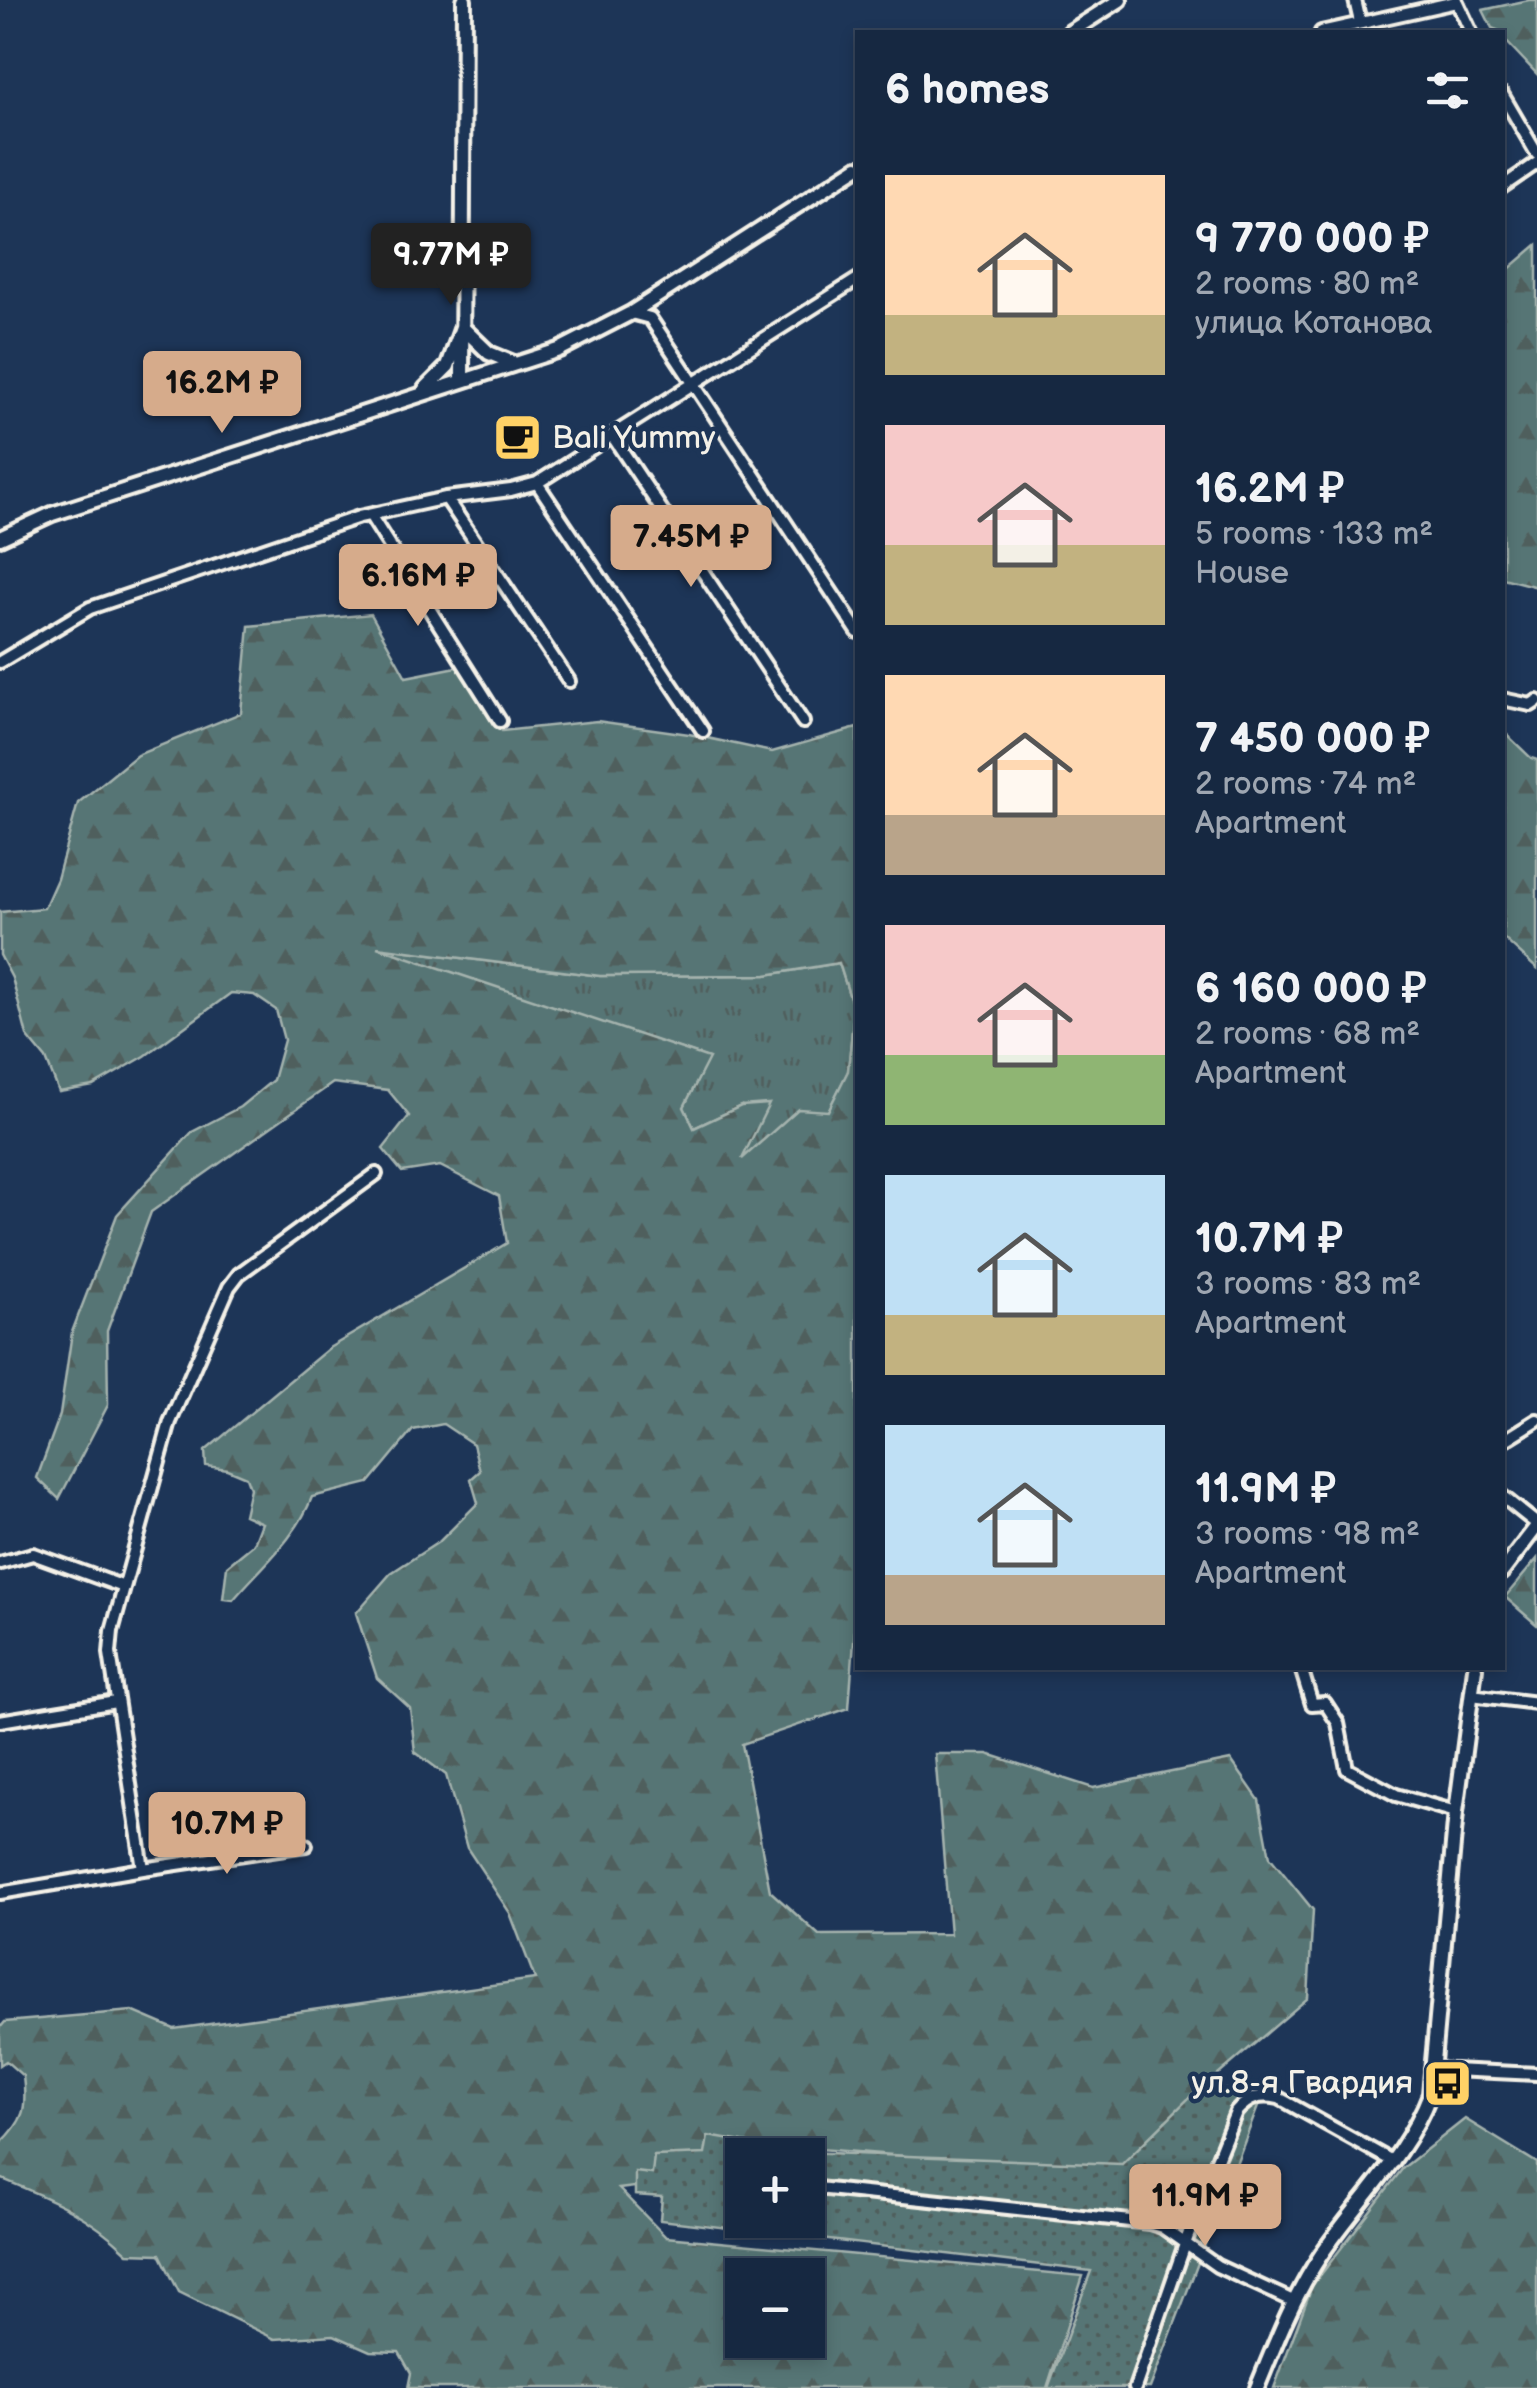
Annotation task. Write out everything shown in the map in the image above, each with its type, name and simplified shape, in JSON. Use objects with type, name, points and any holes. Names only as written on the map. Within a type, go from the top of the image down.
[{"type":"street","points":[[462,381],[464,0]]},
{"type":"street","points":[[1073,30],[1120,0]]},
{"type":"street","points":[[1355,0],[1360,22]]},
{"type":"street","points":[[1330,30],[1456,1],[1471,30]]},
{"type":"street","points":[[1505,99],[1537,154]]},
{"type":"street","points":[[1505,184],[1537,163]]},
{"type":"street","points":[[0,538],[52,514],[572,344],[631,312],[855,169]]},
{"type":"street","points":[[0,662],[90,608],[370,515],[537,483],[855,282]]},
{"type":"street","points":[[631,312],[650,318],[855,628]]},
{"type":"street","points":[[462,326],[489,353],[516,364]]},
{"type":"street","points":[[417,395],[448,366],[462,326]]},
{"type":"street","points":[[613,437],[803,722]]},
{"type":"street","points":[[537,483],[703,731]]},
{"type":"street","points":[[446,498],[569,681]]},
{"type":"street","points":[[370,515],[500,721]]},
{"type":"street","points":[[1505,700],[1531,705],[1537,700]]},
{"type":"street","points":[[143,1869],[110,1653],[112,1630],[170,1422],[229,1287],[239,1274],[376,1174]]},
{"type":"street","points":[[1505,1440],[1537,1420]]},
{"type":"street","points":[[1505,1498],[1537,1525],[1505,1568]]},
{"type":"street","points":[[0,1564],[34,1554],[124,1587]]},
{"type":"street","points":[[1302,1670],[1312,1704],[1325,1703],[1338,1723],[1347,1769],[1396,1795],[1456,1812]]},
{"type":"street","points":[[1258,2388],[1293,2301],[1324,2250],[1394,2162],[1420,2120],[1430,2094],[1456,1812],[1474,1670]]},
{"type":"street","points":[[1471,1694],[1537,1703]]},
{"type":"street","points":[[0,1721],[116,1702]]},
{"type":"street","points":[[0,1893],[306,1846]]},
{"type":"street","points":[[1432,2069],[1537,2074]]},
{"type":"street","points":[[1135,2388],[1198,2204],[1236,2112],[1255,2097],[1280,2098],[1394,2162]]},
{"type":"street","points":[[825,2189],[1149,2223],[1162,2227],[1217,2266],[1293,2301]]},
{"type":"green space","points":[[1537,0],[1537,74],[1505,40],[1505,30],[1492,28],[1483,10]]},
{"type":"green space","points":[[1537,245],[1537,587],[1505,579],[1505,272]]},
{"type":"green space","points":[[371,614],[406,677],[457,667],[502,731],[597,721],[689,734],[772,752],[855,729],[855,1627],[849,1708],[742,1744],[770,1891],[819,1935],[950,1934],[935,1754],[988,1754],[1093,1788],[1231,1760],[1259,1800],[1270,1857],[1313,1910],[1308,1998],[1204,2087],[1121,2166],[825,2149],[825,2138],[725,2138],[725,2148],[666,2183],[619,2189],[666,2237],[1083,2276],[1047,2388],[408,2388],[411,2373],[399,2352],[370,2351],[334,2335],[275,2339],[179,2292],[160,2254],[128,2253],[68,2209],[0,2178],[0,2144],[15,2128],[25,2097],[23,2076],[6,2061],[0,2065],[0,2028],[5,2022],[132,2011],[174,2029],[535,1979],[510,1913],[467,1848],[446,1775],[415,1752],[410,1708],[377,1678],[356,1613],[391,1573],[440,1541],[478,1503],[471,1479],[480,1471],[473,1444],[443,1424],[413,1430],[369,1483],[312,1497],[288,1539],[233,1600],[223,1599],[227,1566],[254,1544],[262,1523],[244,1515],[250,1488],[246,1477],[206,1466],[205,1451],[329,1348],[507,1243],[499,1196],[440,1166],[402,1172],[383,1149],[409,1116],[388,1090],[333,1083],[151,1212],[107,1331],[108,1405],[59,1499],[37,1478],[60,1415],[72,1332],[117,1215],[192,1132],[240,1107],[273,1080],[284,1040],[276,1010],[254,995],[231,993],[145,1056],[93,1086],[59,1092],[46,1059],[27,1036],[12,978],[0,955],[0,912],[44,908],[57,879],[78,803],[137,755],[241,713],[249,626]],"holes":[[[377,947],[600,976],[766,975],[839,963],[854,1010],[848,1071],[828,1111],[798,1109],[742,1159],[769,1104],[741,1106],[694,1128],[684,1107],[709,1058]]]},
{"type":"green space","points":[[1505,733],[1537,760],[1537,969],[1505,940]]},
{"type":"green space","points":[[370,946],[600,976],[766,975],[839,963],[854,1010],[848,1071],[828,1111],[740,1162],[741,1106],[694,1128],[684,1107],[708,1058]]},
{"type":"green space","points":[[1537,1559],[1537,1625],[1505,1597]]},
{"type":"green space","points":[[1198,2089],[1264,2091],[1150,2388],[1048,2388],[1091,2271],[812,2238],[825,2238],[825,2153],[1122,2164]]},
{"type":"green space","points":[[1465,2119],[1537,2163],[1537,2388],[1274,2388],[1312,2286],[1403,2168]]},
{"type":"green space","points":[[708,2136],[725,2139],[725,2228],[660,2220],[662,2197],[635,2195],[635,2172],[652,2174],[654,2156],[705,2154]]},
{"type":"place","name":"Bali Yummy","points":[[517,438]]},
{"type":"place","name":"ул.8-я Гвардия","points":[[1448,2083]]}]
